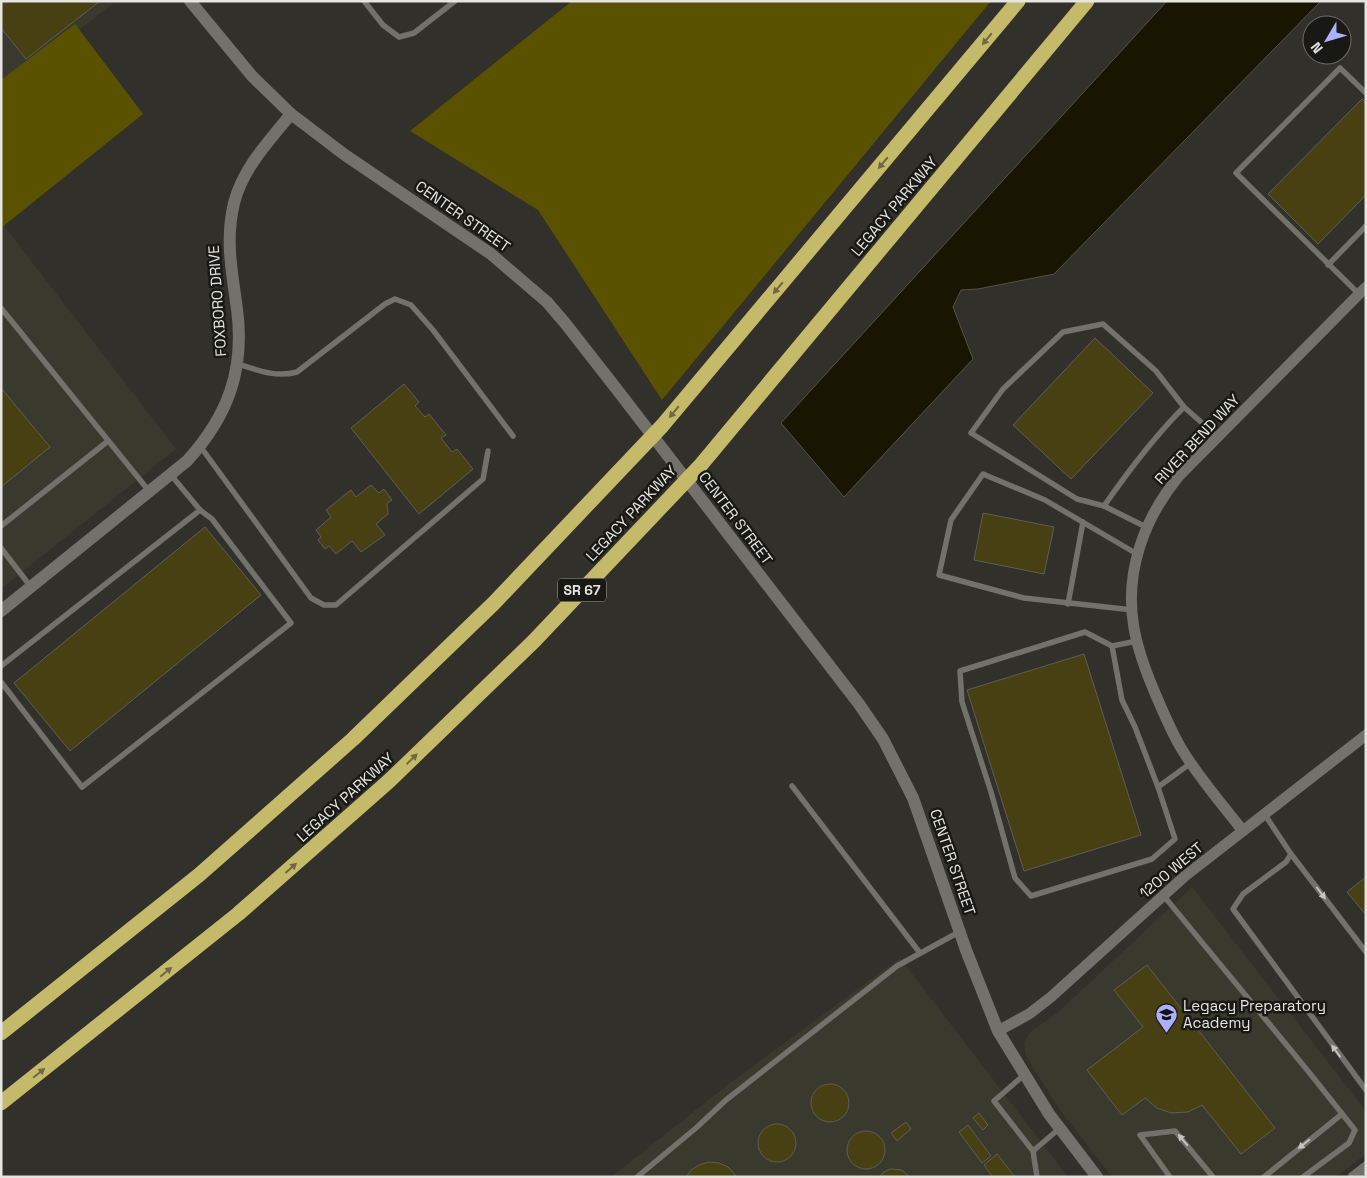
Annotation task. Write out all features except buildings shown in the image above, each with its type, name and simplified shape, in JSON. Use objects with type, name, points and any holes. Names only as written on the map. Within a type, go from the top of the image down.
[{"type":"highway","points":[[1,1033],[199,875],[353,739],[494,603],[662,426],[1018,1]]},
{"type":"highway","name":"LEGACY PARKWAY","points":[[1,1104],[245,908],[389,781],[534,641],[700,466],[1087,1]]},
{"type":"street","name":"CENTER STREET","points":[[190,1],[252,76],[291,114],[345,154],[492,254],[520,277],[547,302],[615,387],[859,704],[883,739],[913,798],[979,986],[998,1031],[1049,1114],[1097,1177]]},
{"type":"street","name":"FOXBORO DRIVE","points":[[1,610],[186,461],[200,446],[218,419],[226,403],[238,364],[239,329],[229,252],[234,202],[252,164],[291,114]]},
{"type":"street","name":"RIVER BEND WAY","points":[[1243,831],[1182,750],[1166,718],[1141,657],[1133,610],[1132,582],[1137,554],[1146,527],[1169,487],[1362,291]]},
{"type":"street","name":"1200 WEST","points":[[998,1031],[1029,1014],[1185,876],[1366,735]]},
{"type":"street","points":[[1353,1177],[1366,1167]]},
{"type":"lane","points":[[364,1],[383,25],[399,37],[414,33],[455,1]]},
{"type":"lane","points":[[1362,291],[1328,265],[1236,173],[1340,68],[1366,93]]},
{"type":"lane","points":[[1328,265],[1366,226]]},
{"type":"lane","points":[[238,364],[271,374],[287,375],[297,372],[385,304],[395,299],[411,305],[433,330],[513,436]]},
{"type":"lane","points":[[1,308],[149,492]]},
{"type":"lane","points":[[1146,527],[1104,506],[1077,498],[971,433],[1003,389],[1062,332],[1103,324],[1156,371],[1184,407],[1218,436]]},
{"type":"lane","points":[[1104,506],[1158,432],[1184,407]]},
{"type":"lane","points":[[1,526],[108,441]]},
{"type":"lane","points":[[200,446],[311,598],[324,605],[336,605],[483,479],[488,451]]},
{"type":"lane","points":[[1,682],[82,787],[291,623],[212,519],[200,510],[171,474]]},
{"type":"lane","points":[[1133,610],[1024,598],[939,575],[952,520],[983,474],[1045,500],[1137,554]]},
{"type":"lane","points":[[1,666],[200,510]]},
{"type":"lane","points":[[1068,604],[1083,522]]},
{"type":"lane","points":[[1,548],[31,587]]},
{"type":"lane","points":[[1112,646],[1122,700],[1135,727],[1158,787],[1175,839],[1152,859],[1031,896],[1015,878],[991,792],[962,702],[960,671],[1085,632],[1112,646],[1137,641]]},
{"type":"lane","points":[[1158,787],[1191,763]]},
{"type":"lane","points":[[792,786],[920,953]]},
{"type":"lane","points":[[1265,814],[1291,854],[1366,952]]},
{"type":"lane","points":[[1291,854],[1286,862],[1243,894],[1233,909],[1366,1090]]},
{"type":"lane","points":[[1163,895],[1355,1130],[1349,1143],[1303,1177]]},
{"type":"lane","points":[[637,1177],[696,1128],[726,1100],[897,966],[960,931]]},
{"type":"lane","points":[[1024,1075],[994,1101],[1033,1151],[1037,1177]]},
{"type":"lane","points":[[1264,1177],[1342,1114]]},
{"type":"lane","points":[[1033,1151],[1060,1128]]},
{"type":"lane","points":[[1170,1177],[1140,1135],[1175,1131],[1213,1177]]},
{"type":"shaded area","points":[[1,1],[116,1],[1,92]]},
{"type":"shaded area","points":[[572,1],[991,1],[662,400],[538,210],[410,131]]},
{"type":"shaded area","points":[[1167,1],[1321,1],[1307,15],[1302,15],[1302,20],[1054,274],[978,289],[961,290],[953,307],[973,359],[844,497],[781,423]]},
{"type":"shaded area","points":[[75,24],[143,114],[1,228],[1,80]]},
{"type":"shaded area","points":[[1,224],[176,449],[1,589]]},
{"type":"shaded area","name":"Legacy Preparatory Academy","points":[[1192,887],[1366,1111],[1366,1154],[1336,1177],[1112,1177],[1060,1110],[1028,1060],[1024,1042],[1031,1031],[1056,1014]]},
{"type":"shaded area","points":[[900,958],[1068,1177],[611,1177],[730,1083]]},
{"type":"place","name":"Legacy Preparatory Academy","points":[[1167,1033]]}]
